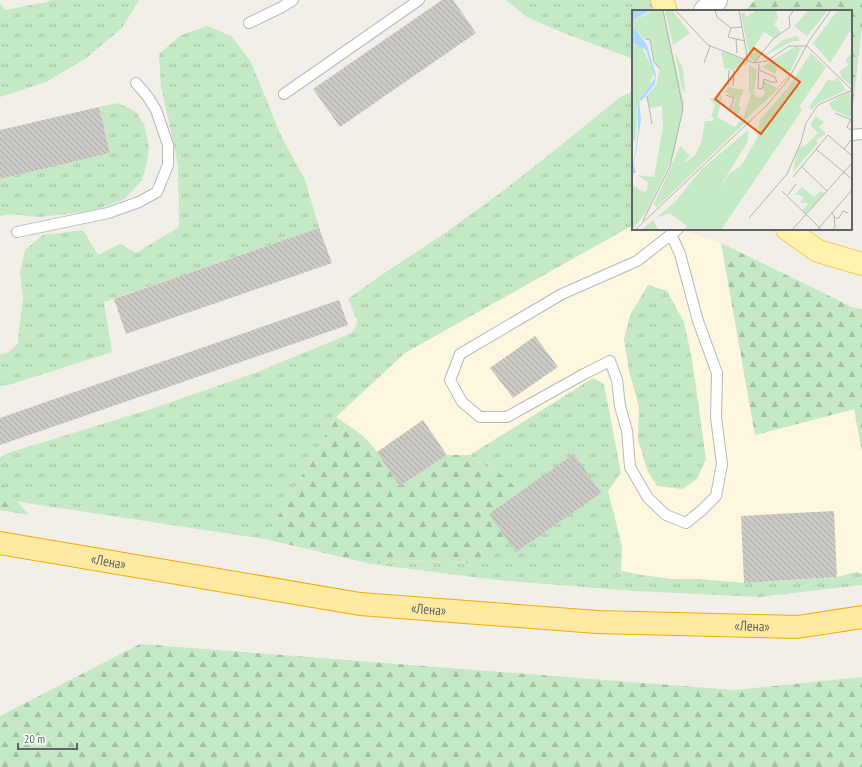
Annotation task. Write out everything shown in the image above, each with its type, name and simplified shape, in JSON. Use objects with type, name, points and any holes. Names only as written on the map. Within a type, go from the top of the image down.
[{"type":"highway","name":"«Лена»","points":[[0,543],[360,604],[597,622],[797,627],[862,617]]},
{"type":"main road","points":[[662,0],[666,10]]},
{"type":"main road","points":[[706,10],[716,0]]},
{"type":"main road","points":[[788,230],[818,251],[862,264]]},
{"type":"lane","points":[[250,23],[293,0]]},
{"type":"lane","points":[[284,94],[419,0]]},
{"type":"lane","points":[[17,232],[108,213],[139,202],[157,192],[168,165],[168,145],[156,110],[148,97],[136,83]]},
{"type":"lane","points":[[852,135],[862,134]]},
{"type":"lane","points":[[674,232],[698,320],[717,373],[716,417],[722,464],[716,496],[686,523],[666,515],[648,498],[630,466],[627,431],[620,406],[617,380],[610,361],[507,417],[480,417],[462,402],[450,380],[460,354],[562,294],[637,260],[674,232]]},
{"type":"shaded area","points":[[632,226],[632,230],[683,230],[721,243],[755,435],[855,409],[862,452],[862,585],[760,597],[633,591],[497,580],[371,564],[265,539],[336,417],[405,353]]},
{"type":"green space","points":[[52,0],[139,0],[122,28],[86,58],[46,82],[0,97],[0,3],[5,10]]},
{"type":"green space","points":[[506,0],[662,0],[666,10],[632,10],[632,59],[561,32],[527,17]]},
{"type":"green space","points":[[755,0],[862,0],[862,26],[852,114],[852,10],[746,10]]},
{"type":"green space","points":[[207,26],[231,36],[251,62],[282,138],[305,180],[319,228],[104,302],[112,352],[12,384],[0,386],[0,355],[9,352],[18,343],[23,297],[20,273],[25,250],[43,235],[83,230],[98,255],[120,244],[136,253],[179,227],[178,166],[161,86],[159,54],[181,35]]},
{"type":"green space","points":[[632,92],[632,226],[405,353],[336,417],[265,539],[0,499],[0,457],[8,453],[148,410],[255,373],[352,333],[358,322],[348,299],[448,231],[507,188],[619,98]]},
{"type":"green space","points":[[118,103],[135,111],[144,124],[149,147],[142,180],[125,199],[95,210],[67,214],[39,217],[11,214],[0,216],[0,179],[110,153],[99,107]]},
{"type":"green space","points":[[721,243],[852,307],[862,309],[862,452],[854,409],[755,435]]},
{"type":"green space","points":[[648,285],[667,291],[684,322],[692,359],[706,459],[697,479],[682,489],[657,486],[648,472],[638,440],[639,407],[629,371],[624,339],[630,315]]},
{"type":"green space","points":[[593,378],[604,384],[621,473],[608,491],[622,546],[621,571],[672,579],[700,579],[744,583],[837,577],[857,572],[862,574],[862,585],[760,597],[633,591],[497,580],[371,564],[412,560],[467,563],[498,472],[482,464],[470,455]]},
{"type":"green space","points":[[336,417],[358,432],[369,442],[400,486],[447,455],[470,455],[482,464],[498,472],[518,489],[522,511],[502,548],[467,563],[412,560],[371,564],[265,539]]},
{"type":"green space","points":[[0,482],[29,515],[0,510]]},
{"type":"green space","points":[[140,644],[734,690],[862,677],[862,767],[0,767],[0,716]]},
{"type":"building","points":[[442,0],[453,0],[476,33],[340,127],[313,89]]},
{"type":"building","points":[[99,107],[110,153],[0,179],[0,130]]},
{"type":"building","points":[[319,228],[332,263],[126,334],[114,299]]},
{"type":"building","points":[[339,300],[348,325],[0,445],[0,418]]},
{"type":"building","points":[[535,336],[558,367],[513,398],[490,368]]},
{"type":"building","points":[[423,420],[447,455],[400,486],[377,452]]},
{"type":"building","points":[[574,454],[601,493],[516,552],[489,514]]},
{"type":"building","points":[[834,511],[837,577],[744,583],[741,516]]}]
